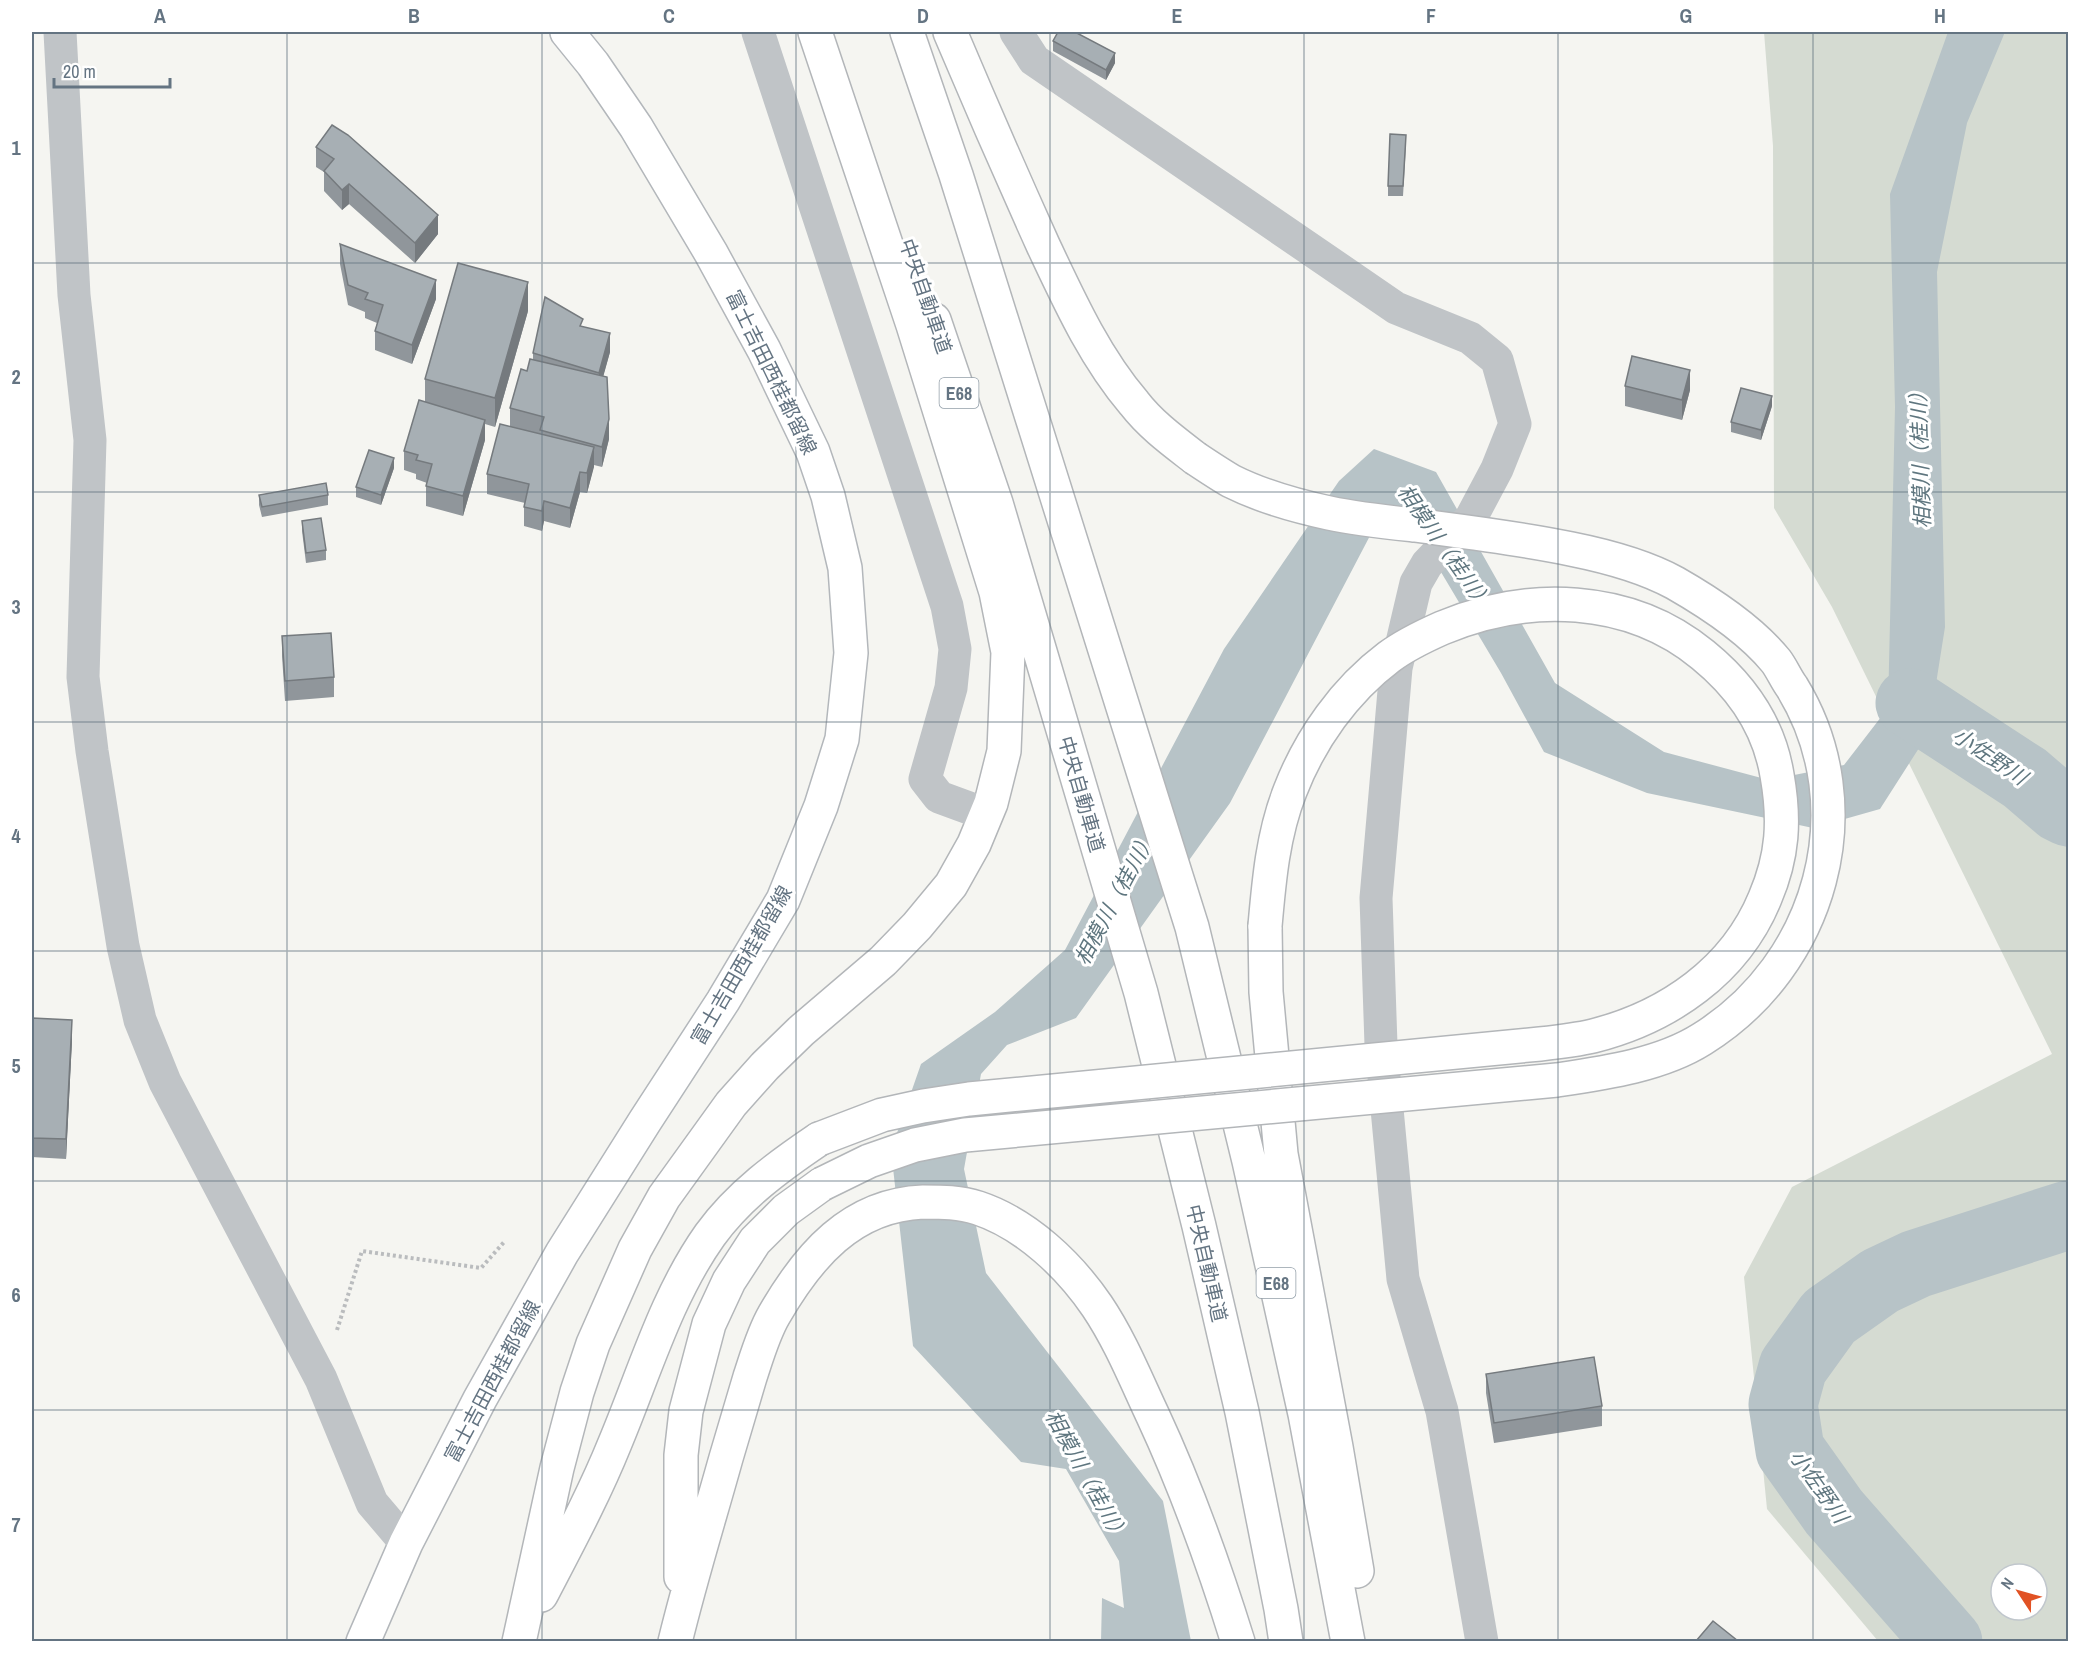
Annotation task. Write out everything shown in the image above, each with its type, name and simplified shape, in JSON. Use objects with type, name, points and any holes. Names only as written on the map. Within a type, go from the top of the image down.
[{"type":"main road","name":"富士吉田西桂都留線","points":[[363,1641],[406,1543],[480,1399],[562,1253],[723,1001],[783,900],[821,806],[842,740],[851,653],[845,568],[828,496],[813,452],[793,407],[711,253],[648,146],[593,64],[567,32]]},
{"type":"main road","points":[[520,1638],[557,1468],[577,1392],[613,1294],[641,1239],[664,1197],[731,1104],[801,1031],[883,961],[918,926],[951,885],[974,844],[991,803],[1004,750],[1008,652],[996,592],[913,325],[815,32]]},
{"type":"main road","name":"中央自動車道","points":[[837,32],[996,503],[1141,993],[1242,1412],[1286,1641]]},
{"type":"main road","name":"E68","points":[[907,32],[956,175],[1192,927],[1250,1161],[1295,1368],[1348,1641]]},
{"type":"main road","points":[[678,1630],[681,1455],[686,1411],[709,1324],[729,1281],[755,1241],[786,1210],[822,1184],[869,1161],[915,1145],[965,1135],[1557,1080],[1610,1072],[1656,1060],[1702,1040],[1743,1008],[1781,965],[1807,920],[1822,874],[1829,824],[1826,778],[1816,738],[1800,701],[1776,661],[1749,634],[1711,605],[1673,582],[1631,565],[1592,553],[1514,538],[1331,514],[1281,501],[1232,482],[1195,459],[1162,432],[1134,404],[1103,363],[1076,314],[1007,165],[950,32]]},
{"type":"main road","points":[[520,1638],[602,1476],[664,1321],[686,1276],[710,1235],[742,1198],[776,1168],[819,1139],[882,1115],[934,1104],[993,1097],[1540,1044],[1594,1036],[1641,1019],[1677,1002],[1709,979],[1736,950],[1757,917],[1774,877],[1782,839],[1781,799],[1775,761],[1763,726],[1743,694],[1718,668],[1681,639],[1660,627],[1630,615],[1601,608],[1566,604],[1533,604],[1496,610],[1458,621],[1424,636],[1389,656],[1357,685],[1332,715],[1307,753],[1290,791],[1278,828],[1269,876],[1265,926],[1266,992],[1281,1154],[1336,1447],[1368,1641]]},
{"type":"main road","points":[[678,1630],[735,1425],[759,1348],[772,1317],[791,1287],[834,1237],[861,1217],[891,1206],[951,1202],[977,1207],[1026,1233],[1071,1272],[1098,1307],[1127,1361],[1170,1453],[1213,1561],[1238,1641]]},
{"type":"street","points":[[60,32],[74,295],[90,440],[83,677],[92,751],[123,946],[140,1020],[165,1082],[321,1379],[372,1503],[406,1543]]},
{"type":"street","points":[[758,32],[947,606],[955,649],[951,688],[925,778],[939,797],[969,808]]},
{"type":"street","points":[[1016,32],[1034,60],[1396,308],[1470,338],[1497,360],[1515,424],[1497,469],[1471,518],[1426,564],[1416,583],[1396,668],[1376,898],[1381,1045],[1403,1279],[1442,1411],[1482,1641]]},
{"type":"path","points":[[321,1379],[362,1251],[481,1268],[506,1241]]},
{"type":"shaded area","points":[[1764,32],[2068,32],[2068,1641],[1878,1641],[1767,1509],[1744,1277],[1792,1187],[2052,1054],[1832,607],[1774,508],[1773,146]]},
{"type":"water","name":"相模川（桂川）","points":[[1948,32],[2005,32],[1967,123],[1937,272],[1945,627],[1928,734],[1880,809],[1813,828],[1647,793],[1544,752],[1501,673],[1416,530],[1373,530],[1230,803],[1076,1018],[1007,1045],[981,1074],[964,1169],[986,1273],[1163,1501],[1191,1641],[1101,1641],[1102,1598],[1124,1608],[1119,1561],[1066,1469],[1021,1462],[913,1346],[891,1150],[921,1064],[995,1012],[1065,950],[1224,649],[1339,481],[1374,449],[1436,472],[1555,683],[1664,752],[1769,780],[1844,765],[1888,708],[1895,407],[1890,194]]},
{"type":"building","points":[[1058,32],[1075,32],[1115,53],[1106,70],[1053,41]]},
{"type":"building","points":[[332,125],[348,135],[438,215],[415,243],[349,184],[342,190],[324,171],[334,159],[316,147]]},
{"type":"building","points":[[1390,134],[1406,135],[1403,186],[1388,186]]},
{"type":"building","points":[[340,244],[436,280],[412,345],[375,331],[383,305],[365,299],[368,293],[348,285]]},
{"type":"building","points":[[458,263],[528,282],[495,398],[425,379]]},
{"type":"building","points":[[545,297],[583,319],[580,326],[610,333],[599,373],[533,353]]},
{"type":"building","points":[[1632,356],[1690,370],[1682,400],[1625,386]]},
{"type":"building","points":[[530,359],[607,377],[609,419],[602,447],[540,430],[544,417],[510,408],[521,369],[527,371]]},
{"type":"building","points":[[1741,388],[1772,396],[1761,430],[1731,422]]},
{"type":"building","points":[[419,400],[485,420],[463,496],[426,486],[432,464],[416,460],[418,455],[404,451]]},
{"type":"building","points":[[500,424],[594,447],[587,473],[580,472],[570,508],[544,501],[542,511],[524,507],[529,484],[487,474]]},
{"type":"building","points":[[369,450],[394,458],[381,495],[356,487]]},
{"type":"building","points":[[326,483],[328,495],[262,507],[259,495]]},
{"type":"building","points":[[321,518],[326,550],[306,553],[302,521]]},
{"type":"building","points":[[331,633],[334,677],[285,681],[282,636]]},
{"type":"building","points":[[32,1018],[72,1020],[66,1139],[32,1138]]},
{"type":"building","points":[[1594,1357],[1602,1406],[1494,1423],[1486,1374]]},
{"type":"building","points":[[1713,1621],[1738,1641],[1696,1641]]},
{"type":"waterway","name":"小佐野川","points":[[1910,703],[2025,778],[2060,808],[2068,812]]},
{"type":"waterway","name":"小佐野川","points":[[1948,1642],[1834,1512],[1790,1450],[1783,1404],[1793,1367],[1829,1317],[1880,1281],[1916,1264],[2068,1215]]}]
